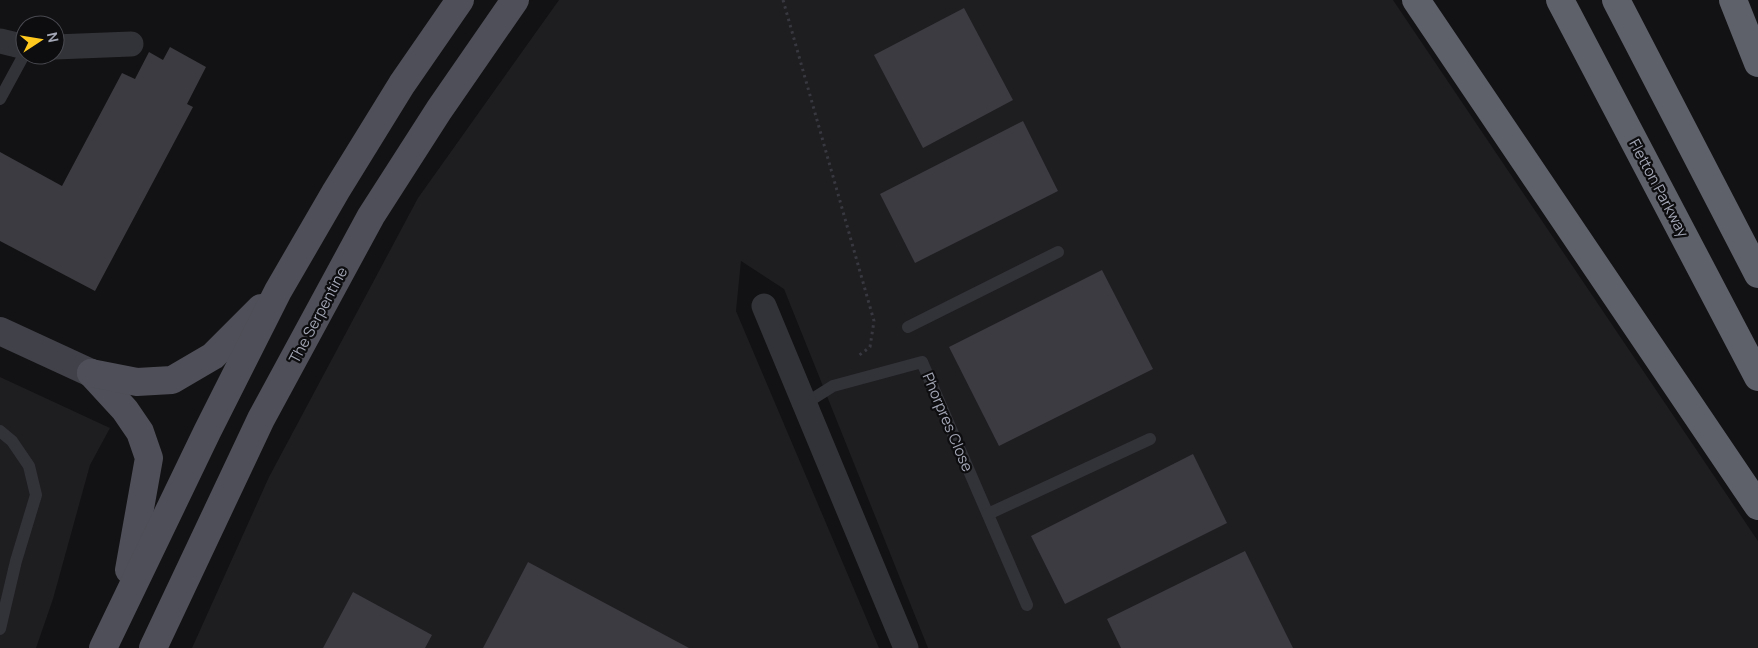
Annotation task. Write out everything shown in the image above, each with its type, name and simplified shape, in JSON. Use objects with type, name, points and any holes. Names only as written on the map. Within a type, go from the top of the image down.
[{"type":"highway","points":[[1416,0],[1758,506]]},
{"type":"highway","name":"Fletton Parkway","points":[[1560,0],[1758,377]]},
{"type":"highway","points":[[1616,0],[1758,274]]},
{"type":"highway","points":[[1733,0],[1758,63]]},
{"type":"main road","points":[[103,648],[278,291],[336,191],[397,93],[460,0]]},
{"type":"main road","name":"The Serpentine","points":[[153,648],[261,419],[371,216],[439,110],[515,0]]},
{"type":"main road","points":[[91,373],[137,382],[172,380],[213,356],[278,291]]},
{"type":"main road","points":[[91,373],[125,410],[140,432],[149,458],[122,606]]},
{"type":"street","points":[[0,42],[15,45]]},
{"type":"street","points":[[65,47],[131,44]]},
{"type":"street","points":[[764,306],[806,403],[906,648]]},
{"type":"street","points":[[0,331],[91,373]]},
{"type":"lane","points":[[0,98],[18,65]]},
{"type":"lane","points":[[908,327],[1058,252]]},
{"type":"lane","name":"Phorpres Close","points":[[806,403],[833,386],[922,362],[1027,605]]},
{"type":"lane","points":[[0,431],[12,441],[29,466],[36,495],[16,561],[0,629]]},
{"type":"lane","points":[[988,514],[1150,439]]},
{"type":"path","points":[[783,0],[874,321],[870,347],[851,361],[833,386]]},
{"type":"shaded area","points":[[559,0],[1393,0],[1758,541],[1758,648],[928,648],[784,289],[741,261],[736,311],[879,648],[192,648],[269,477],[418,198]]},
{"type":"shaded area","points":[[0,377],[110,428],[90,465],[53,599],[36,648],[0,648]]},
{"type":"building","points":[[964,8],[1013,100],[923,148],[874,55]]},
{"type":"building","points":[[170,47],[206,67],[187,104],[193,107],[95,291],[0,241],[0,152],[62,186],[122,73],[135,79],[149,52],[163,60]]},
{"type":"building","points":[[1023,121],[1058,191],[915,263],[880,194]]},
{"type":"building","points":[[1102,270],[1153,369],[999,446],[949,347]]},
{"type":"building","points":[[1193,454],[1227,523],[1065,604],[1031,536]]},
{"type":"building","points":[[1245,551],[1293,648],[1121,648],[1107,619]]},
{"type":"building","points":[[528,562],[689,648],[483,648]]},
{"type":"building","points":[[353,592],[432,635],[425,648],[323,648]]}]
